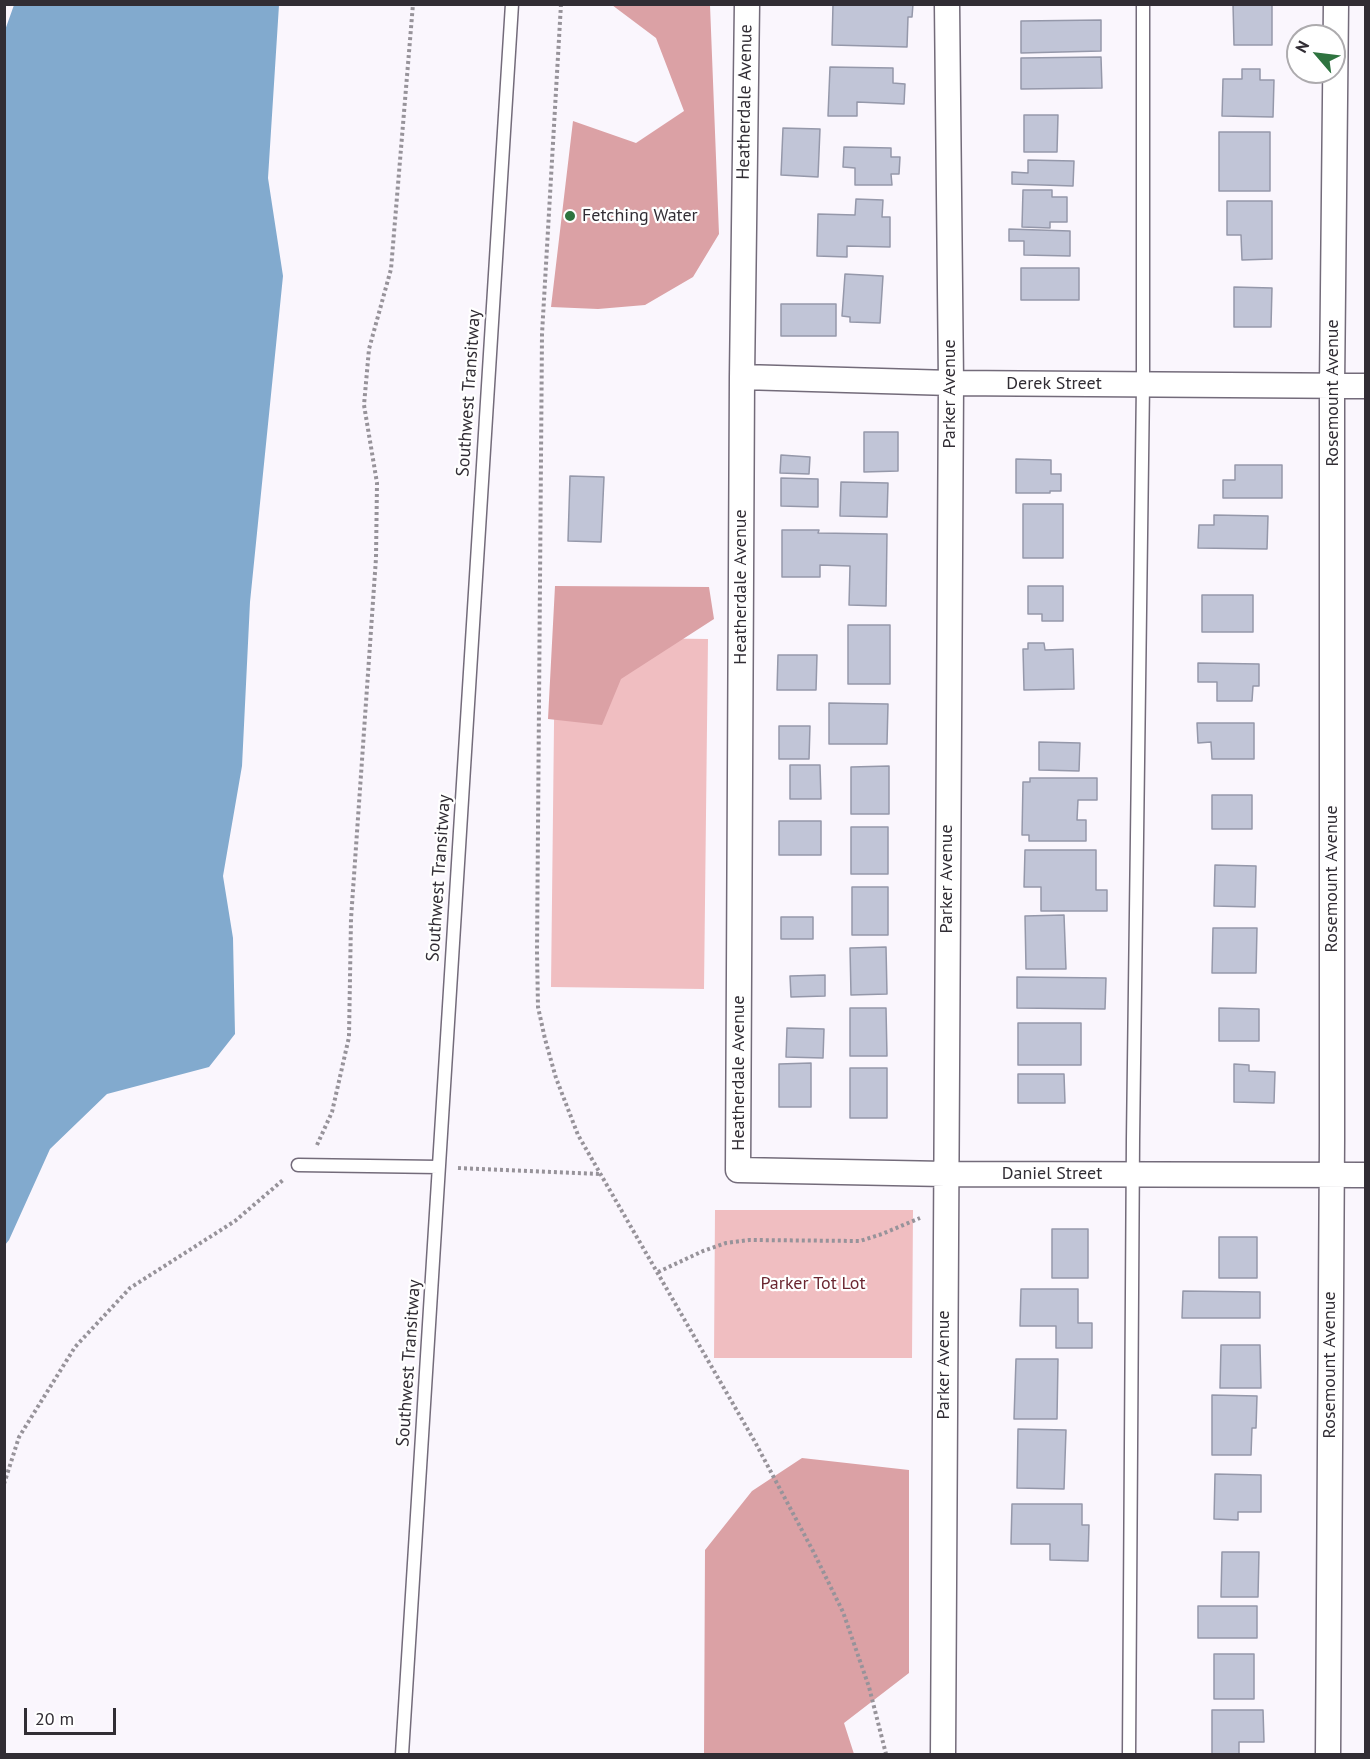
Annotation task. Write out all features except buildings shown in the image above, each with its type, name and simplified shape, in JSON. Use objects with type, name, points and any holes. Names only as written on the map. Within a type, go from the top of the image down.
[{"type":"street","name":"Heatherdale Avenue","points":[[738,1170],[742,377],[747,4]]},
{"type":"street","name":"Parker Avenue","points":[[943,1755],[951,383],[948,4]]},
{"type":"street","name":"Rosemount Avenue","points":[[1328,1755],[1332,1175],[1332,386],[1336,4]]},
{"type":"street","name":"Derek Street","points":[[742,377],[951,383],[1365,386]]},
{"type":"street","name":"Daniel Street","points":[[738,1170],[945,1174],[1365,1175]]},
{"type":"lane","name":"Southwest Transitway","points":[[402,1755],[512,4]]},
{"type":"lane","points":[[1129,1755],[1132,1175],[1143,384],[1143,4]]},
{"type":"lane","points":[[298,1165],[439,1167]]},
{"type":"path","points":[[4,1484],[19,1437],[75,1347],[130,1288],[235,1221],[284,1180],[317,1147],[332,1112],[349,1037],[351,919],[376,558],[377,483],[364,405],[369,349],[391,269],[413,4]]},
{"type":"path","points":[[561,4],[542,334],[538,1007],[544,1039],[578,1135],[755,1442],[843,1612],[869,1687],[886,1755]]},
{"type":"path","points":[[439,1167],[601,1174]]},
{"type":"path","points":[[658,1272],[726,1243],[749,1240],[860,1241],[929,1214]]},
{"type":"green space","points":[[555,637],[708,639],[704,989],[551,987]]},
{"type":"green space","name":"Parker Tot Lot","points":[[715,1210],[913,1210],[912,1358],[714,1358]]},
{"type":"shaded area","points":[[612,5],[710,5],[719,234],[693,277],[645,305],[598,309],[551,307],[573,121],[636,143],[684,111],[656,38]]},
{"type":"shaded area","points":[[555,586],[709,587],[714,619],[621,679],[602,725],[548,719]]},
{"type":"shaded area","points":[[802,1458],[909,1470],[909,1673],[844,1723],[854,1754],[704,1754],[705,1550],[752,1491]]},
{"type":"water","points":[[14,5],[279,5],[268,178],[283,276],[250,602],[242,766],[223,876],[233,938],[235,1034],[209,1067],[107,1094],[50,1149],[5,1245],[4,33]]},
{"type":"place","name":"Fetching Water","points":[[570,216]]}]
